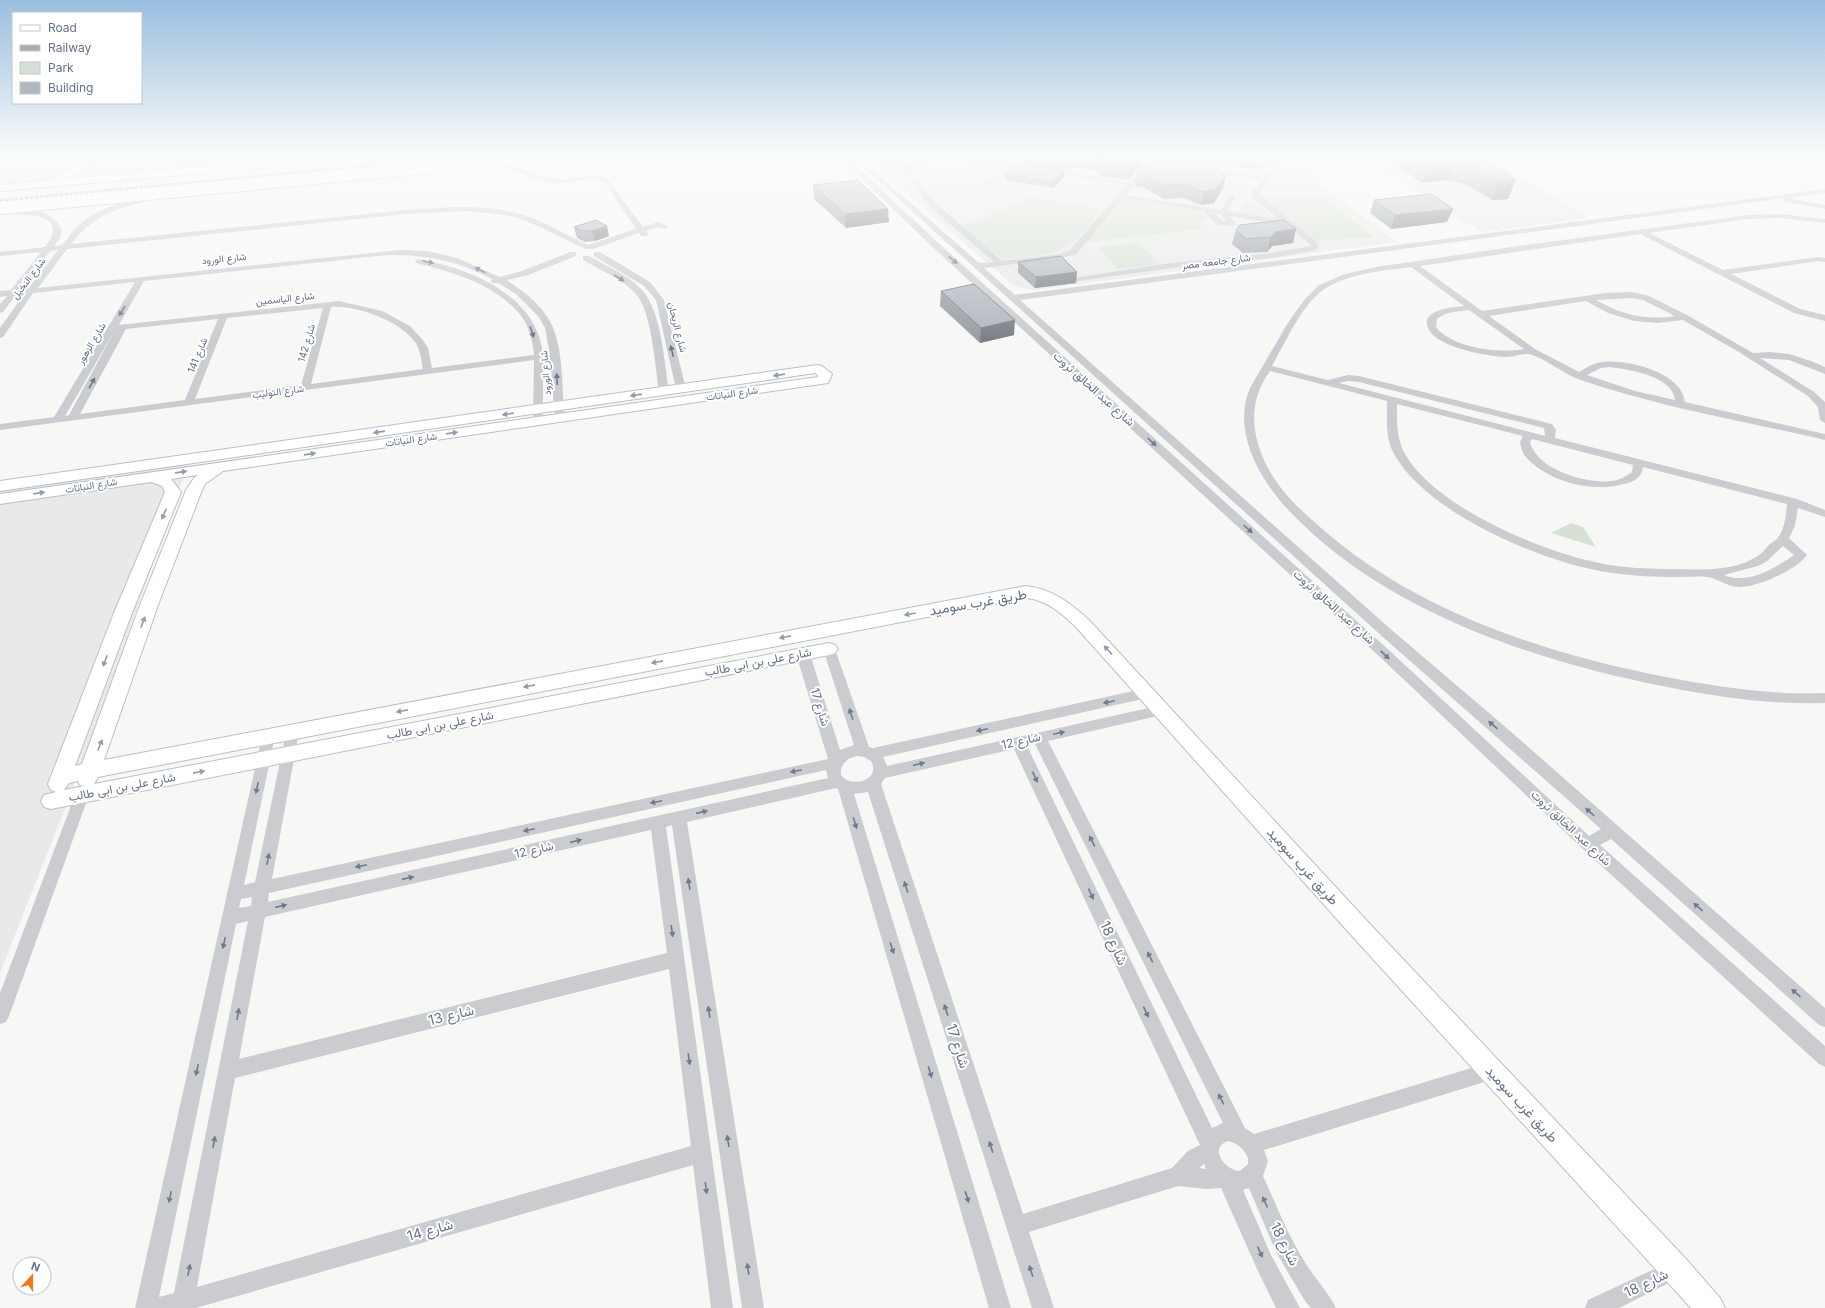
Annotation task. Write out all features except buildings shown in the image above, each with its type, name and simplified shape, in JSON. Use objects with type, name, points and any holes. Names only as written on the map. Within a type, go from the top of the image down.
[{"type":"street","name":"شارع النخيل","points":[[0,310],[4,300],[14,292],[58,234],[57,226],[52,220],[47,218]]},
{"type":"street","name":"شارع النخيل","points":[[0,335],[25,298],[79,229],[96,218]]},
{"type":"street","name":"شارع الريحان","points":[[0,258],[63,249],[380,218]]},
{"type":"street","name":"شارع الريحان","points":[[503,218],[524,227]]},
{"type":"street","name":"شارع الريحان","points":[[522,218],[528,219],[593,250],[647,284],[660,300],[664,311],[681,389]]},
{"type":"street","points":[[632,218],[642,232]]},
{"type":"street","name":"شارع عبد الخالق ثروت","points":[[907,218],[1386,655],[1588,844],[1825,1058]]},
{"type":"street","name":"شارع عبد الخالق ثروت","points":[[923,218],[1389,635],[1499,730],[1825,1019]]},
{"type":"street","points":[[947,218],[1000,262]]},
{"type":"street","points":[[978,266],[1070,254],[1080,245],[1103,218]]},
{"type":"street","points":[[1215,218],[1221,223],[1232,224],[1228,218]]},
{"type":"street","points":[[1256,218],[1289,224]]},
{"type":"street","points":[[1088,288],[1077,277],[1199,262],[1254,256],[1268,256],[1314,248],[1315,244],[1282,218]]},
{"type":"street","name":"شارع جامعه مصر","points":[[1017,301],[1088,288],[1620,218]]},
{"type":"street","name":"شارع جامعه مصر","points":[[1017,301],[1650,218]]},
{"type":"street","points":[[1752,218],[1642,232],[1413,265],[1359,274],[1344,278],[1318,289],[1289,329],[1266,367],[1251,397],[1249,417],[1250,433],[1263,470],[1282,497],[1304,520],[1340,551],[1415,597],[1483,630],[1589,665],[1644,679],[1743,696],[1825,698]]},
{"type":"street","points":[[1768,218],[1825,226]]},
{"type":"street","points":[[1798,218],[1825,221]]},
{"type":"street","points":[[482,284],[525,273],[662,225]]},
{"type":"street","points":[[1642,232],[1797,311],[1825,318]]},
{"type":"street","points":[[500,294],[576,254],[593,250]]},
{"type":"street","name":"شارع الريحان","points":[[0,254],[46,251]]},
{"type":"street","name":"شارع الورود","points":[[0,294],[31,290],[145,281],[406,252],[441,256],[465,263],[511,287],[530,301],[545,318],[549,326],[555,352],[559,412]]},
{"type":"street","name":"شارع الريحان","points":[[576,254],[635,288],[645,299],[650,313],[664,391]]},
{"type":"street","points":[[1056,257],[1065,266]]},
{"type":"street","name":"شارع الورود","points":[[352,258],[400,259],[431,262],[452,269],[509,300],[524,315],[533,333],[538,354],[537,416]]},
{"type":"street","points":[[1721,273],[1818,259],[1825,260]]},
{"type":"street","points":[[1413,265],[1532,351],[1553,364],[1579,376],[1613,388],[1825,437]]},
{"type":"street","name":"شارع الورود","points":[[4,300],[145,281]]},
{"type":"street","name":"شارع الزهور","points":[[75,414],[123,327],[145,281]]},
{"type":"street","name":"شارع الزهور","points":[[60,416],[112,328],[145,281]]},
{"type":"street","points":[[1481,314],[1588,299],[1632,295],[1654,301],[1684,316],[1811,394],[1823,406],[1825,420]]},
{"type":"street","points":[[1588,299],[1601,307],[1634,319],[1659,321],[1684,316]]},
{"type":"street","name":"شارع 142","points":[[306,384],[328,304]]},
{"type":"street","name":"شارع الياسمين","points":[[112,328],[339,304],[367,310],[399,323],[414,334],[419,341],[423,348],[428,368]]},
{"type":"street","points":[[1471,307],[1440,313],[1433,318],[1431,324],[1433,329],[1451,342],[1478,350],[1506,354],[1532,351]]},
{"type":"street","points":[[650,313],[664,311]]},
{"type":"street","name":"شارع 141","points":[[191,399],[224,316]]},
{"type":"street","name":"شارع التوليب","points":[[0,427],[60,416],[555,352]]},
{"type":"street","points":[[1750,356],[1763,354],[1780,355],[1799,359],[1825,371]]},
{"type":"street","points":[[1579,376],[1601,365],[1625,365],[1647,371],[1673,386],[1678,392],[1680,404]]},
{"type":"street","points":[[1266,367],[1796,502],[1825,514]]},
{"type":"street","name":"شارع النباتات","points":[[0,499],[227,466],[537,416],[664,391],[820,374],[559,412]]},
{"type":"street","points":[[1331,383],[1348,378],[1359,379],[1548,426],[1551,430],[1550,439]]},
{"type":"street","points":[[1811,394],[1825,393]]},
{"type":"street","points":[[1392,400],[1393,418],[1391,428],[1393,440],[1403,460],[1410,469],[1434,491],[1466,514],[1503,534],[1542,550],[1589,565],[1616,570],[1691,574],[1735,569],[1762,558],[1783,539],[1796,502],[1804,496],[1825,505]]},
{"type":"street","name":"شارع التوليب","points":[[0,420],[60,416]]},
{"type":"street","name":"شارع النباتات","points":[[0,486],[537,416]]},
{"type":"street","points":[[1530,434],[1525,442],[1528,452],[1538,463],[1554,473],[1574,480],[1595,484],[1614,484],[1626,481],[1637,473],[1639,463]]},
{"type":"street","points":[[0,1016],[82,795],[150,604],[194,490],[199,480],[211,472],[227,466]]},
{"type":"street","points":[[62,776],[123,612],[173,492],[170,485],[162,479],[151,477]]},
{"type":"street","points":[[1708,573],[1738,583],[1754,581],[1792,562],[1801,555],[1783,539]]},
{"type":"street","name":"طريق غرب سوميد","points":[[823,630],[1026,592],[1037,592],[1057,601],[1082,623],[1155,702],[1365,935],[1676,1268],[1710,1308]]},
{"type":"street","name":"شارع على بن ابى طالب","points":[[823,630],[62,776],[51,801],[829,649]]},
{"type":"street","points":[[829,649],[867,752],[879,760],[877,778],[868,786],[856,789],[841,784]]},
{"type":"street","name":"شارع 17","points":[[803,654],[835,761]]},
{"type":"street","name":"شارع 12","points":[[877,778],[1039,737],[1155,702]]},
{"type":"street","name":"شارع 12","points":[[867,752],[1155,702]]},
{"type":"street","points":[[182,1304],[292,732]]},
{"type":"street","points":[[146,1308],[268,736]]},
{"type":"street","name":"شارع 18","points":[[1039,737],[1245,1139]]},
{"type":"street","name":"شارع 18","points":[[1018,742],[1209,1148]]},
{"type":"street","points":[[867,752],[845,753],[835,761],[833,773],[841,784],[1000,1308]]},
{"type":"street","name":"شارع 12","points":[[234,894],[835,761]]},
{"type":"street","name":"شارع 17","points":[[877,778],[1016,1226],[1043,1308]]},
{"type":"street","name":"شارع 12","points":[[229,918],[658,822],[841,784]]},
{"type":"street","points":[[679,818],[753,1308]]},
{"type":"street","points":[[658,822],[722,1308]]},
{"type":"street","points":[[1588,844],[1612,831]]},
{"type":"street","name":"شارع 13","points":[[227,1071],[676,959]]},
{"type":"street","points":[[1245,1139],[1491,1071]]},
{"type":"street","points":[[1016,1226],[1178,1176],[1210,1180],[1226,1177],[1241,1181],[1253,1175],[1257,1164],[1255,1151],[1245,1139],[1228,1131],[1218,1133],[1209,1148],[1194,1157],[1187,1168],[1178,1176]]},
{"type":"street","points":[[1209,1148],[1213,1165],[1226,1177]]},
{"type":"street","name":"شارع 14","points":[[159,1308],[182,1304],[702,1153]]},
{"type":"street","name":"شارع 18","points":[[1253,1175],[1286,1250],[1310,1291],[1326,1308]]},
{"type":"street","name":"شارع 18","points":[[1226,1177],[1264,1262],[1284,1302],[1289,1308]]},
{"type":"street","name":"شارع 18","points":[[1596,1308],[1676,1268]]},
{"type":"shaded area","points":[[936,218],[1365,218],[1397,242],[1033,290],[1014,286]]},
{"type":"shaded area","points":[[1460,218],[1590,218],[1481,232]]},
{"type":"shaded area","points":[[188,464],[77,778],[0,973],[0,491]]},
{"type":"green space","points":[[983,218],[1094,218],[1080,236],[1066,247],[1051,253],[1024,257],[1008,258],[999,256],[985,247],[963,227]]},
{"type":"green space","points":[[1108,218],[1206,218],[1208,220],[1196,223],[1201,229],[1086,242]]},
{"type":"green space","points":[[1287,218],[1350,218],[1374,237],[1314,241]]},
{"type":"green space","points":[[1139,243],[1159,264],[1118,269],[1099,247]]},
{"type":"green space","points":[[1571,523],[1583,527],[1596,547],[1551,533]]}]
